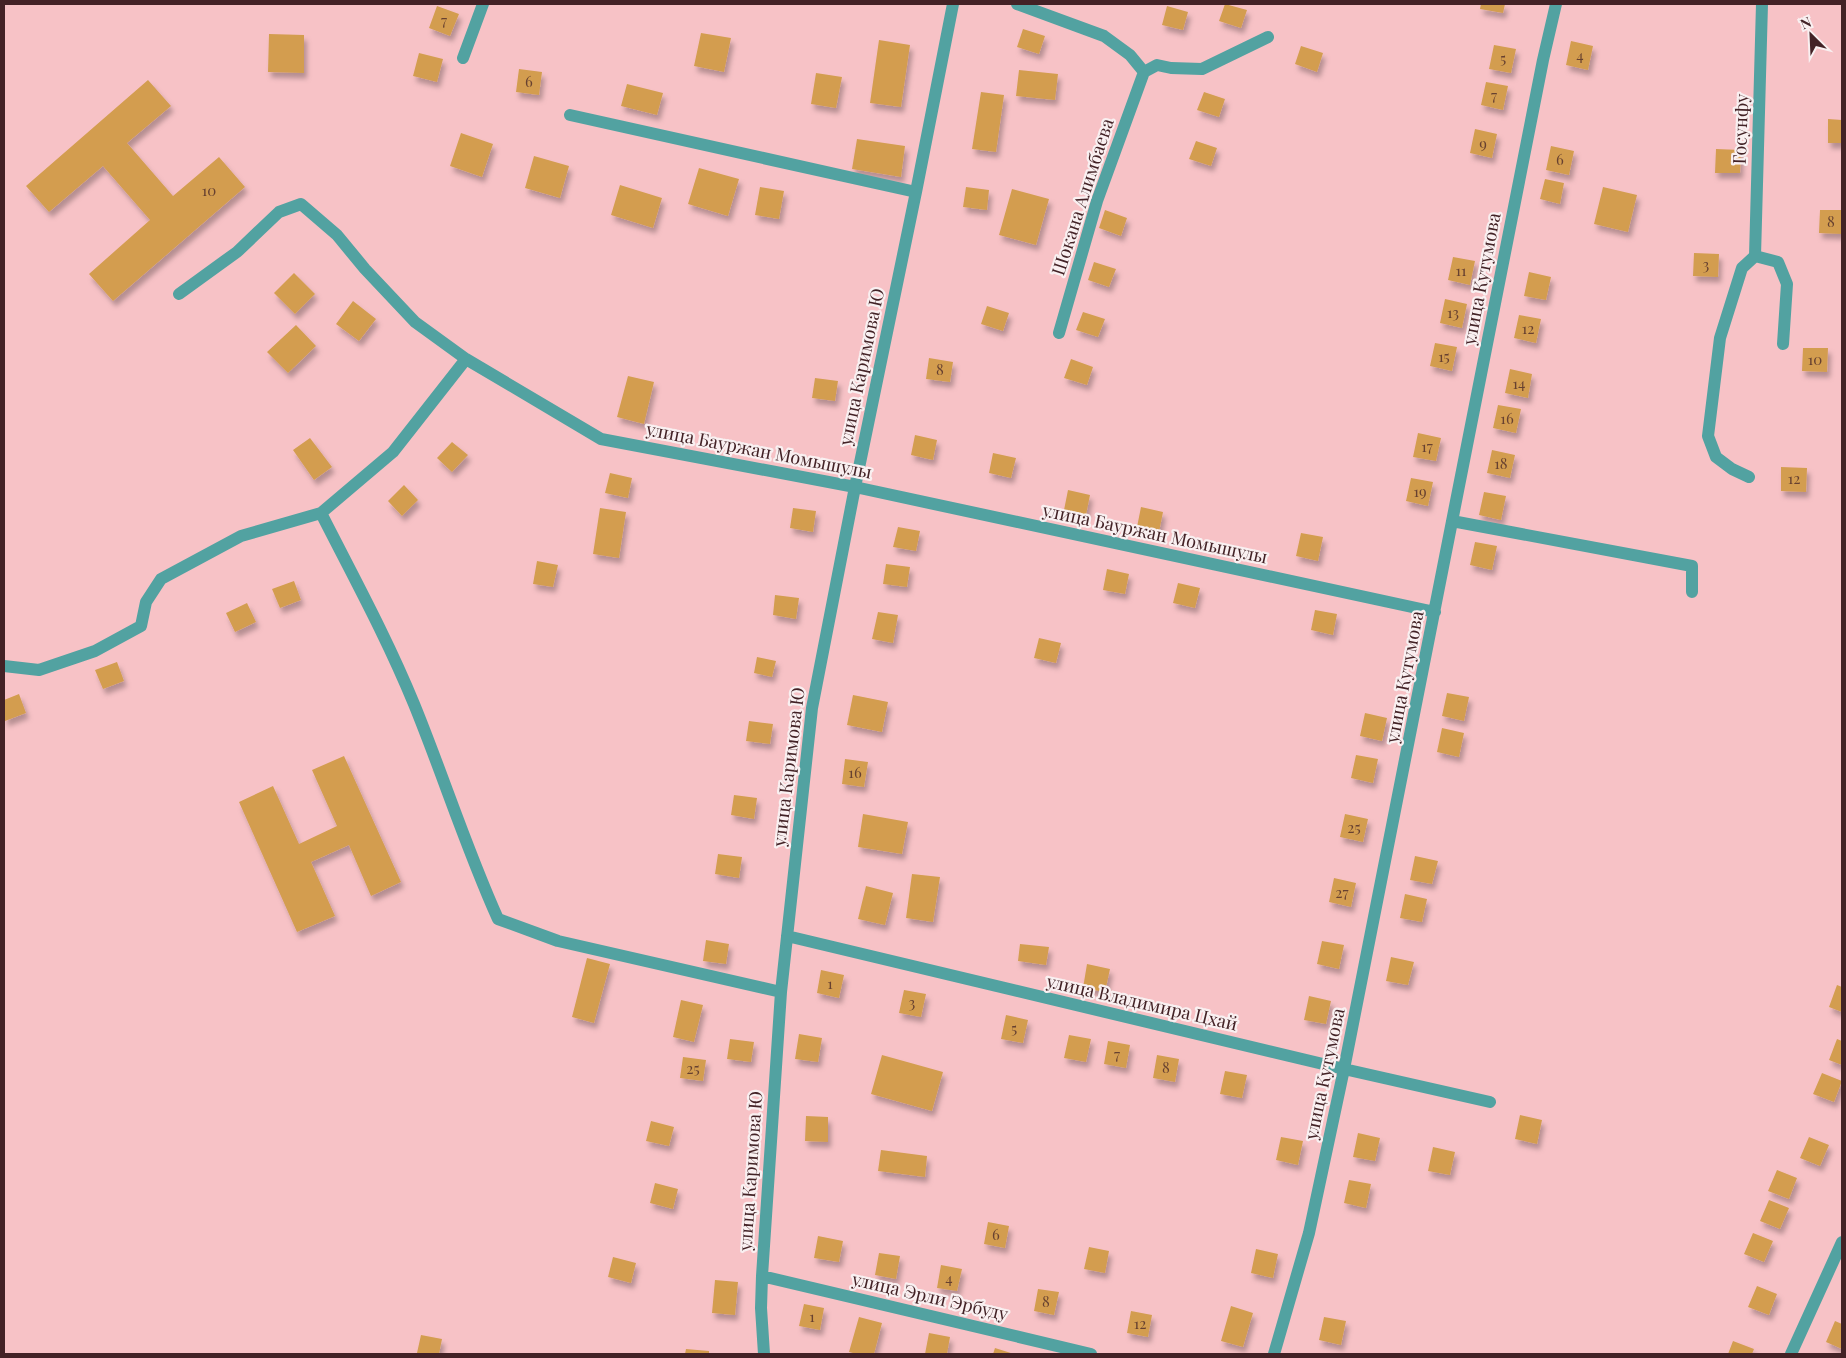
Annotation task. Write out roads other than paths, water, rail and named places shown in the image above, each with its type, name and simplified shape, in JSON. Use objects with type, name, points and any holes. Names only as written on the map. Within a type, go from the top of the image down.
[{"type":"street","points":[[463,58],[483,4]]},
{"type":"street","name":"улица Каримова Ю","points":[[764,1354],[761,1308],[762,1276],[781,992],[812,708],[953,4]]},
{"type":"street","points":[[1017,4],[1104,36],[1130,55],[1144,72],[1157,65],[1172,68],[1202,69],[1268,37]]},
{"type":"street","name":"улица Кутумова","points":[[1274,1354],[1308,1233],[1344,1070],[1541,69],[1556,4]]},
{"type":"street","name":"Госунфу","points":[[1755,256],[1762,4]]},
{"type":"street","name":"Шокана Алимбаева","points":[[1059,333],[1097,200],[1144,72]]},
{"type":"street","points":[[570,115],[916,192]]},
{"type":"street","name":"улица Бауржан Момышулы","points":[[179,294],[236,252],[279,212],[301,204],[337,234],[365,269],[415,322],[466,359],[600,440],[855,486],[1435,612]]},
{"type":"street","points":[[1749,477],[1732,469],[1716,457],[1708,436],[1720,338],[1742,268],[1755,256],[1778,262],[1788,284],[1783,344]]},
{"type":"street","points":[[4,666],[39,670],[95,651],[140,626],[146,602],[161,579],[241,536],[321,513],[392,452],[466,359]]},
{"type":"street","points":[[321,513],[391,650],[414,705],[477,873],[498,919],[558,941],[781,992]]},
{"type":"street","points":[[1452,522],[1692,566],[1692,592]]},
{"type":"street","name":"улица Владимира Цхай","points":[[787,936],[1344,1070],[1490,1102]]},
{"type":"street","points":[[1791,1354],[1842,1242]]},
{"type":"street","name":"улица Эрли Эрбуду","points":[[762,1276],[1090,1354]]}]
